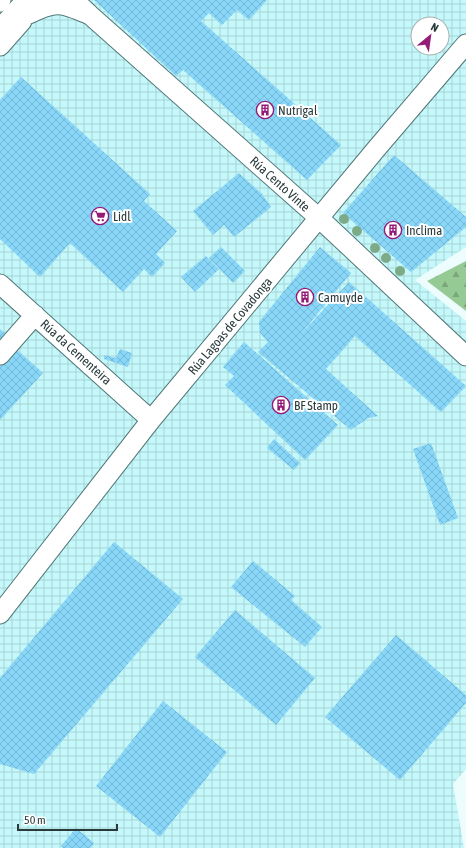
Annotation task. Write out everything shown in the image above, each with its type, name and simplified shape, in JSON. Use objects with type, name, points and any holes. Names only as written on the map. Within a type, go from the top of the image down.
[{"type":"main road","points":[[0,18],[24,5]]},
{"type":"main road","points":[[0,31],[24,5]]},
{"type":"street","points":[[0,46],[24,5],[41,0]]},
{"type":"street","points":[[74,0],[90,16]]},
{"type":"street","points":[[24,5],[45,6],[63,3],[90,16]]},
{"type":"street","name":"Rúa Cento Vinte","points":[[90,16],[320,218],[466,356]]},
{"type":"street","name":"Rúa Lagoas de Covadonga","points":[[0,614],[151,420],[466,44]]},
{"type":"street","name":"Rúa da Cementeira","points":[[0,284],[151,420]]},
{"type":"street","points":[[0,355],[35,315]]},
{"type":"shaded area","points":[[0,0],[466,0],[466,247],[415,280],[466,321],[466,769],[453,784],[464,848],[0,848]]},
{"type":"green space","points":[[466,261],[466,311],[427,281]]},
{"type":"building","name":"Nutrigal","points":[[94,0],[267,0],[249,20],[237,10],[222,25],[209,13],[201,21],[341,145],[307,180],[183,70],[176,76]]},
{"type":"building","points":[[21,77],[150,194],[144,201],[177,231],[156,254],[165,263],[152,277],[144,269],[123,292],[70,243],[40,277],[0,239],[0,100]]},
{"type":"building","points":[[394,155],[466,217],[466,227],[411,272],[343,213]]},
{"type":"building","points":[[239,173],[262,194],[271,207],[234,237],[224,225],[213,235],[193,211]]},
{"type":"building","points":[[221,247],[245,271],[233,283],[209,258]]},
{"type":"building","points":[[320,247],[351,273],[300,335],[349,282],[466,386],[441,412],[355,336],[326,369],[378,416],[368,418],[351,430],[258,352],[268,342],[260,333],[259,322]]},
{"type":"building","points":[[206,256],[219,269],[195,292],[181,277]]},
{"type":"building","points":[[0,329],[9,337],[0,347]]},
{"type":"building","name":"BF Stamp","points":[[244,342],[338,425],[305,460],[225,385],[234,376],[223,367]]},
{"type":"building","points":[[16,349],[43,373],[0,420],[0,366]]},
{"type":"building","points":[[120,349],[132,353],[128,367],[104,359],[104,355],[116,358]]},
{"type":"building","points":[[274,439],[300,463],[294,470],[267,448]]},
{"type":"building","points":[[431,443],[458,518],[440,525],[413,449]]},
{"type":"building","points":[[114,542],[183,599],[34,774],[0,764],[0,678]]},
{"type":"building","points":[[253,561],[295,596],[291,600],[322,627],[305,647],[231,587]]},
{"type":"building","points":[[235,610],[315,678],[276,725],[195,657]]},
{"type":"building","points":[[396,635],[466,695],[466,703],[400,780],[325,717]]},
{"type":"building","points":[[163,701],[227,752],[160,837],[96,786]]},
{"type":"building","points":[[76,828],[94,843],[90,848],[63,848],[61,846]]},
{"type":"place","name":"Nutrigal","points":[[265,110]]},
{"type":"place","name":"Lidl","points":[[100,216]]},
{"type":"place","name":"Inclima","points":[[393,230]]},
{"type":"place","name":"Camuyde","points":[[305,297]]},
{"type":"place","name":"BF Stamp","points":[[281,405]]}]
